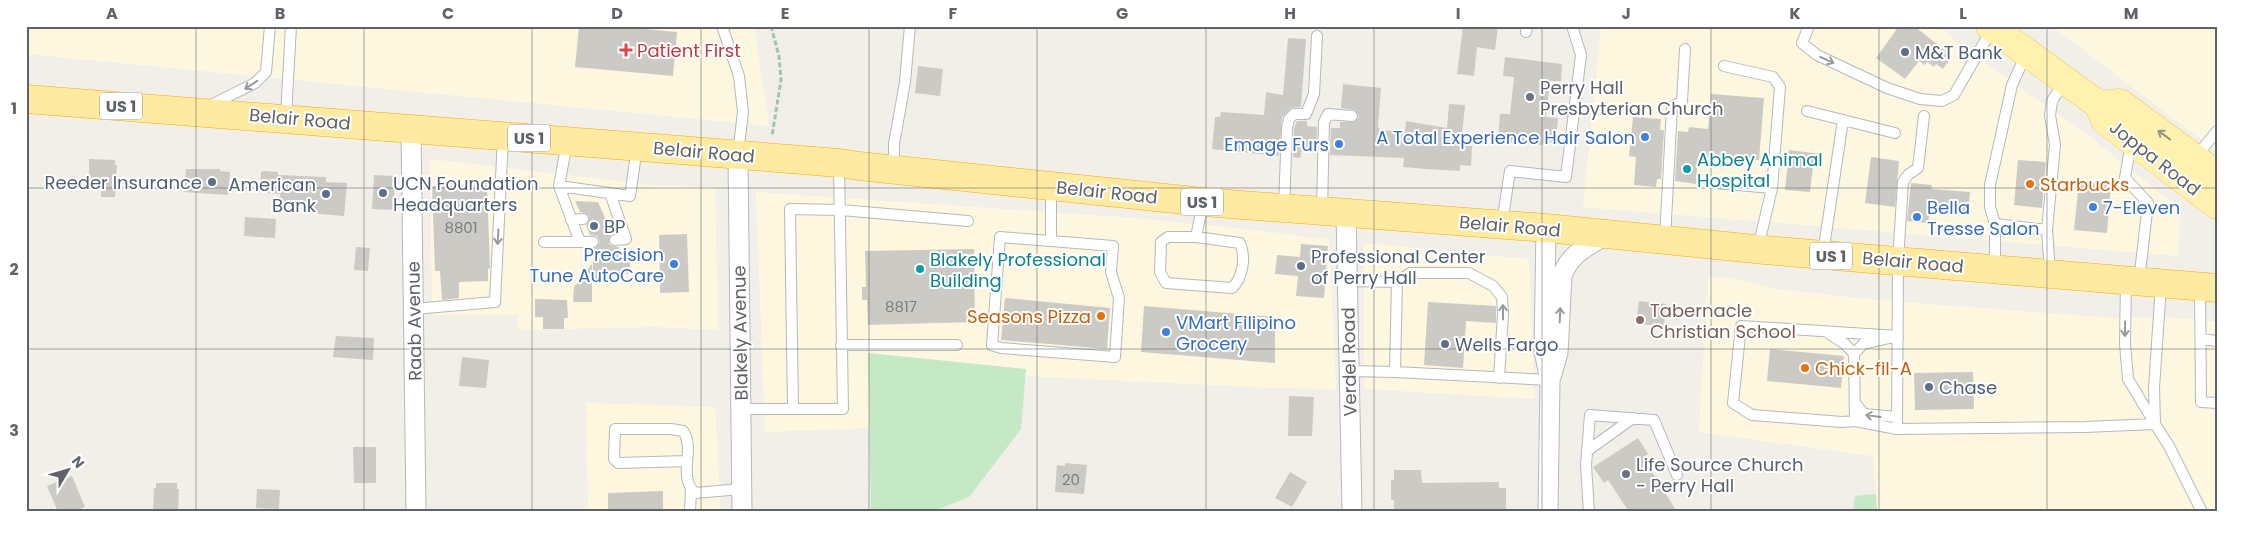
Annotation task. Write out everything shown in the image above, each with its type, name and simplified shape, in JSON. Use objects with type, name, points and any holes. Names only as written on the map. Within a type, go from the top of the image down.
[{"type":"highway","name":"Belair Road","points":[[26,99],[286,117],[411,129],[839,162],[894,170],[1203,202],[1546,228],[1758,250],[2142,282],[2211,282]]},
{"type":"main road","name":"Joppa Road","points":[[1992,27],[2099,105],[2105,120],[2217,205]]},
{"type":"main road","name":"Joppa Road","points":[[2099,105],[2120,103],[2217,175]]},
{"type":"street","name":"Raab Avenue","points":[[411,129],[416,512]]},
{"type":"street","name":"Blakely Avenue","points":[[738,154],[742,512]]},
{"type":"street","name":"Verdel Road","points":[[1334,212],[1348,281],[1352,512]]},
{"type":"street","points":[[1546,228],[1544,351],[1550,380],[1548,512]]},
{"type":"street","points":[[1550,380],[1558,354],[1562,276],[1566,264],[1573,256],[1607,234]]},
{"type":"lane","points":[[198,111],[255,83],[266,72],[270,26]]},
{"type":"lane","points":[[286,117],[290,26]]},
{"type":"lane","points":[[722,26],[739,76],[743,112],[738,154]]},
{"type":"lane","points":[[894,170],[894,144],[905,82],[910,26]]},
{"type":"lane","points":[[1502,225],[1510,171],[1566,177],[1581,55],[1572,26]]},
{"type":"lane","points":[[1809,26],[1802,43],[1817,55],[1887,88],[1920,99],[1942,101],[1954,96],[1992,27]]},
{"type":"lane","points":[[1284,208],[1287,128],[1289,118],[1294,114],[1306,114],[1314,94],[1317,36]]},
{"type":"lane","points":[[1665,240],[1672,107],[1682,102],[1685,49]]},
{"type":"lane","points":[[1995,269],[1995,224],[1990,207],[1990,184],[1994,159],[2012,85],[2027,53]]},
{"type":"lane","points":[[1724,66],[1773,77],[1780,87],[1772,188],[1758,250]]},
{"type":"lane","points":[[2050,274],[2047,230],[2055,145],[2050,115],[2052,101],[2064,80]]},
{"type":"lane","points":[[1807,111],[1895,133]]},
{"type":"lane","points":[[1334,212],[1324,122],[1328,114],[1352,116]]},
{"type":"lane","points":[[1897,429],[1898,261],[1903,182],[1908,174],[1918,168],[1924,116]]},
{"type":"lane","points":[[1823,255],[1844,120]]},
{"type":"lane","points":[[2195,158],[2217,131]]},
{"type":"lane","points":[[414,309],[495,302],[503,136]]},
{"type":"lane","points":[[2131,140],[2125,178],[2148,203],[2142,282],[2154,388],[2155,424]]},
{"type":"lane","points":[[567,141],[559,186],[580,242]]},
{"type":"lane","points":[[559,186],[630,196],[637,146]]},
{"type":"lane","points":[[740,409],[843,409],[839,162]]},
{"type":"lane","points":[[1715,183],[1772,188]]},
{"type":"lane","points":[[1051,186],[1052,241]]},
{"type":"lane","points":[[610,193],[616,215],[626,239],[615,240]]},
{"type":"lane","points":[[1196,237],[1203,202]]},
{"type":"lane","points":[[793,409],[790,209],[841,210],[968,221]]},
{"type":"lane","points":[[604,216],[616,215]]},
{"type":"lane","points":[[571,220],[583,218]]},
{"type":"lane","points":[[1995,224],[2047,230]]},
{"type":"lane","points":[[1000,237],[1052,241],[1113,246],[1111,272],[1119,298],[1115,357],[1001,348],[992,345],[1000,237]]},
{"type":"lane","points":[[1168,237],[1196,237],[1240,243],[1244,252],[1240,282],[1232,288],[1166,283],[1160,272],[1161,242],[1168,237]]},
{"type":"lane","points":[[544,242],[593,242]]},
{"type":"lane","points":[[1348,281],[1397,282],[1410,273],[1469,273],[1493,286],[1502,297],[1503,314],[1499,378]]},
{"type":"lane","points":[[1395,372],[1397,282]]},
{"type":"lane","points":[[2142,282],[2125,344],[2128,379],[2169,446],[2202,512]]},
{"type":"lane","points":[[2211,282],[2202,339],[2201,402],[2217,403]]},
{"type":"lane","points":[[1898,336],[1741,326],[1733,403],[1752,414],[1855,421],[1897,429],[2085,427],[2155,424]]},
{"type":"lane","points":[[1827,332],[1845,344],[1854,354],[1855,421]]},
{"type":"lane","points":[[1854,354],[1863,344],[1898,336]]},
{"type":"lane","points":[[2202,339],[2217,341]]},
{"type":"lane","points":[[841,345],[957,345]]},
{"type":"lane","points":[[1349,371],[1550,380]]},
{"type":"lane","points":[[1855,403],[1864,414],[1897,417]]},
{"type":"lane","points":[[1589,512],[1587,451],[1590,415],[1654,420],[1677,475]]},
{"type":"lane","points":[[1587,451],[1633,418]]},
{"type":"lane","points":[[687,461],[618,463],[614,459],[616,430],[671,429],[683,431],[688,438],[687,480],[695,493],[741,489]]},
{"type":"lane","points":[[690,512],[691,489]]},
{"type":"path","points":[[767,157],[781,80],[771,26]]},
{"type":"shaded area","points":[[26,26],[754,26],[769,126],[26,54]]},
{"type":"shaded area","points":[[1601,26],[1937,26],[1987,65],[2077,127],[2180,208],[2178,256],[1583,207]]},
{"type":"shaded area","points":[[2052,26],[2217,26],[2217,152],[2178,122]]},
{"type":"shaded area","points":[[430,159],[651,185],[715,187],[718,330],[654,327],[518,330],[518,315],[432,315]]},
{"type":"shaded area","points":[[756,192],[1136,218],[1329,240],[1336,389],[1273,388],[1025,376],[1025,369],[869,353],[870,428],[765,432]]},
{"type":"shaded area","points":[[1364,243],[1529,259],[1535,399],[1364,389]]},
{"type":"shaded area","points":[[1708,277],[1733,278],[1776,289],[1877,300],[2113,318],[2180,318],[2217,322],[2217,512],[1877,512],[1873,456],[1699,432]]},
{"type":"shaded area","points":[[586,403],[715,407],[721,512],[588,512]]},
{"type":"green space","points":[[868,353],[1026,369],[1021,429],[969,497],[932,512],[871,512]]},
{"type":"green space","points":[[1876,494],[1877,512],[1853,512],[1855,496]]},
{"type":"building","name":"Patient First","points":[[579,26],[611,26],[677,32],[673,76],[575,67]]},
{"type":"building","points":[[1463,26],[1498,26],[1495,50],[1477,47],[1474,76],[1457,74]]},
{"type":"building","name":"M&T Bank","points":[[1899,26],[1914,26],[1952,56],[1943,69],[1936,64],[1934,67],[1927,62],[1925,65],[1919,61],[1905,79],[1876,58]]},
{"type":"building","points":[[1288,38],[1306,39],[1301,107],[1291,108],[1282,117],[1279,156],[1212,149],[1215,117],[1220,117],[1221,112],[1264,115],[1266,92],[1283,95]]},
{"type":"building","name":"Perry Hall Presbyterian Church","points":[[1505,57],[1562,64],[1561,81],[1550,81],[1546,117],[1558,118],[1556,143],[1544,142],[1543,145],[1507,142],[1507,139],[1498,139],[1500,114],[1510,114],[1514,77],[1503,76]]},
{"type":"building","points":[[918,66],[943,69],[940,96],[915,93]]},
{"type":"building","points":[[1343,84],[1381,88],[1378,126],[1380,130],[1405,132],[1406,121],[1447,128],[1449,104],[1465,105],[1461,145],[1472,146],[1471,166],[1460,165],[1460,171],[1426,169],[1403,167],[1404,158],[1330,155],[1331,128],[1340,128],[1340,122],[1354,122],[1359,117],[1355,110],[1341,108]]},
{"type":"building","points":[[1711,94],[1764,98],[1759,160],[1698,157],[1696,184],[1675,181],[1678,131],[1688,132],[1689,127],[1708,129]]},
{"type":"building","name":"A Total Experience Hair Salon","points":[[1633,117],[1661,119],[1660,130],[1664,130],[1661,179],[1657,179],[1656,187],[1634,185],[1636,157],[1629,156]]},
{"type":"building","points":[[1297,121],[1307,121],[1307,126],[1317,127],[1316,153],[1301,152],[1300,158],[1293,157],[1294,129]]},
{"type":"building","points":[[1789,150],[1821,154],[1820,167],[1813,166],[1810,192],[1785,190]]},
{"type":"building","points":[[1871,157],[1899,161],[1895,207],[1865,203]]},
{"type":"building","points":[[89,159],[115,160],[115,165],[117,165],[115,197],[101,197],[101,186],[89,185]]},
{"type":"building","name":"Starbucks","points":[[2018,160],[2046,162],[2042,208],[2014,205]]},
{"type":"building","points":[[186,169],[220,169],[220,171],[230,172],[228,195],[184,192]]},
{"type":"building","points":[[261,172],[278,172],[278,175],[326,177],[326,182],[347,183],[344,216],[308,213],[309,205],[279,203],[280,194],[260,192]]},
{"type":"building","name":"UCN Foundation Headquarters","points":[[374,175],[395,176],[393,210],[372,209]]},
{"type":"building","name":"7-Eleven","points":[[2079,182],[2111,185],[2107,233],[2074,230]]},
{"type":"building","points":[[1911,183],[1932,185],[1931,189],[1970,192],[1968,214],[1930,210],[1928,223],[1907,221]]},
{"type":"building","points":[[487,185],[490,268],[488,269],[488,281],[459,282],[459,298],[442,300],[440,271],[435,271],[432,186]]},
{"type":"building","points":[[575,201],[598,202],[612,234],[609,238],[609,244],[618,247],[622,253],[631,256],[629,274],[611,273],[610,283],[592,282],[592,302],[573,302],[574,287],[592,264],[592,280],[594,249],[600,242],[597,236],[590,235],[586,225],[589,221],[589,216],[580,212]]},
{"type":"building","points":[[245,217],[276,219],[275,238],[244,236]]},
{"type":"building","name":"Precision Tune AutoCare","points":[[687,234],[689,292],[660,293],[659,235]]},
{"type":"building","name":"Professional Center of Perry Hall","points":[[1301,244],[1328,246],[1324,298],[1296,296],[1298,276],[1275,274],[1277,255],[1300,257]]},
{"type":"building","points":[[356,247],[370,248],[368,271],[354,270]]},
{"type":"building","name":"Blakely Professional Building","points":[[974,249],[975,322],[868,325],[867,300],[862,300],[862,287],[866,287],[865,251]]},
{"type":"building","points":[[1005,298],[1110,308],[1107,349],[1001,340]]},
{"type":"building","points":[[535,299],[567,300],[568,318],[564,318],[564,329],[543,329],[543,317],[535,317]]},
{"type":"building","points":[[1639,301],[1666,304],[1664,326],[1636,324]]},
{"type":"building","name":"Wells Fargo","points":[[1428,302],[1496,306],[1496,323],[1466,321],[1463,368],[1424,365]]},
{"type":"building","points":[[1144,306],[1275,317],[1275,363],[1141,352]]},
{"type":"building","points":[[336,336],[374,338],[373,360],[333,357]]},
{"type":"building","name":"Chick-fil-A","points":[[1770,349],[1844,356],[1841,388],[1767,381]]},
{"type":"building","points":[[462,357],[489,360],[486,388],[459,386]]},
{"type":"building","points":[[1973,372],[1974,409],[1915,410],[1914,373]]},
{"type":"building","points":[[1289,396],[1314,397],[1312,436],[1288,436]]},
{"type":"building","name":"Life Source Church - Perry Hall","points":[[1638,438],[1648,454],[1643,457],[1677,512],[1629,512],[1608,480],[1604,483],[1593,467]]},
{"type":"building","points":[[353,447],[376,447],[376,483],[354,483]]},
{"type":"building","points":[[1065,463],[1087,465],[1084,494],[1055,492],[1057,465],[1065,466]]},
{"type":"building","points":[[1394,470],[1421,470],[1422,483],[1499,482],[1499,488],[1506,488],[1506,510],[1394,512],[1394,500],[1391,500],[1391,480],[1394,480]]},
{"type":"building","points":[[1290,472],[1307,482],[1292,507],[1275,498]]},
{"type":"building","points":[[72,476],[85,507],[73,512],[58,512],[47,486]]},
{"type":"building","points":[[156,483],[177,483],[177,489],[179,489],[178,512],[153,512]]},
{"type":"building","points":[[257,489],[280,490],[279,509],[256,508]]},
{"type":"building","points":[[663,491],[663,512],[608,512],[608,493]]},
{"type":"place","name":"Patient First","points":[[626,50]]},
{"type":"place","name":"M&T Bank","points":[[1905,52]]},
{"type":"place","name":"Perry Hall Presbyterian Church","points":[[1530,97]]},
{"type":"place","name":"A Total Experience Hair Salon","points":[[1645,137]]},
{"type":"place","name":"Emage Furs","points":[[1339,144]]},
{"type":"place","name":"Abbey Animal Hospital","points":[[1687,169]]},
{"type":"place","name":"Reeder Insurance","points":[[212,182]]},
{"type":"place","name":"Starbucks","points":[[2030,184]]},
{"type":"place","name":"UCN Foundation Headquarters","points":[[383,193]]},
{"type":"place","name":"American Bank","points":[[326,194]]},
{"type":"place","name":"7-Eleven","points":[[2093,207]]},
{"type":"place","name":"Bella Tresse Salon","points":[[1917,217]]},
{"type":"place","name":"BP","points":[[594,226]]},
{"type":"place","name":"Precision Tune AutoCare","points":[[674,264]]},
{"type":"place","name":"Professional Center of Perry Hall","points":[[1301,266]]},
{"type":"place","name":"Blakely Professional Building","points":[[920,269]]},
{"type":"place","name":"Seasons Pizza","points":[[1101,316]]},
{"type":"place","name":"Tabernacle Christian School","points":[[1640,320]]},
{"type":"place","name":"VMart Filipino Grocery","points":[[1166,332]]},
{"type":"place","name":"Wells Fargo","points":[[1445,344]]},
{"type":"place","name":"Chick-fil-A","points":[[1805,368]]},
{"type":"place","name":"Chase","points":[[1929,387]]},
{"type":"place","name":"Life Source Church - Perry Hall","points":[[1626,474]]}]
